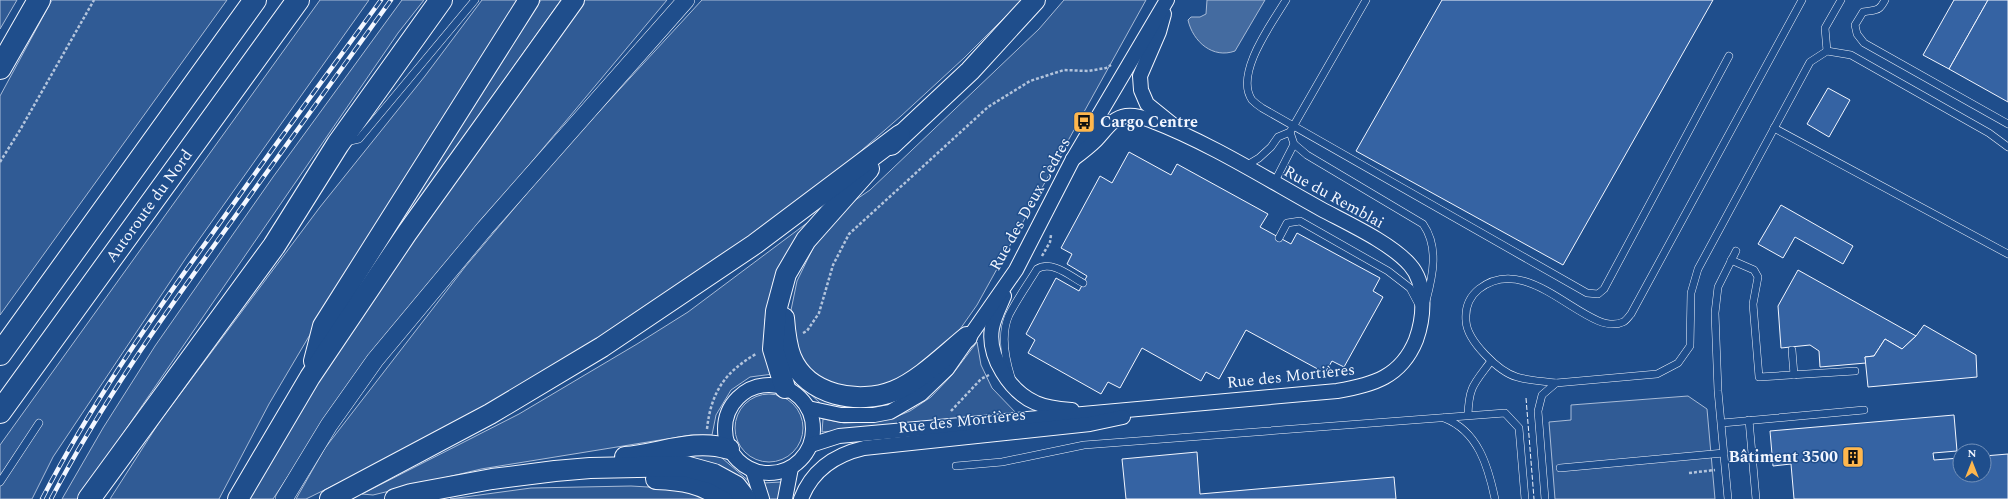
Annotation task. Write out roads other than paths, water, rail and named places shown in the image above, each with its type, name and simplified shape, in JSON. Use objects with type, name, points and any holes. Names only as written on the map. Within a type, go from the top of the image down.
[{"type":"highway","points":[[0,68],[39,0]]},
{"type":"highway","points":[[0,354],[255,0]]},
{"type":"highway","name":"Autoroute du Nord","points":[[0,412],[298,0]]},
{"type":"highway","points":[[89,499],[274,246],[338,144],[441,0]]},
{"type":"main road","points":[[310,377],[323,326],[529,0]]},
{"type":"main road","points":[[238,499],[310,377],[407,233],[574,0]]},
{"type":"main road","points":[[330,499],[490,414],[602,346],[755,244],[900,135],[970,71],[1035,0]]},
{"type":"main road","points":[[785,388],[780,345],[784,313],[786,274],[806,240],[900,135]]},
{"type":"main road","points":[[780,345],[807,378],[817,386],[843,396],[863,398],[880,395],[909,383],[967,337]]},
{"type":"main road","points":[[555,471],[590,460],[640,455],[696,444],[716,445],[729,449]]},
{"type":"main road","points":[[395,499],[411,494],[492,479],[555,471],[590,468],[684,466],[714,474],[736,486],[746,499]]},
{"type":"main road","points":[[555,471],[584,480],[625,478],[681,480],[710,490],[724,499]]},
{"type":"street","points":[[284,499],[329,425],[375,360],[485,228],[686,0]]},
{"type":"street","name":"Rue du Remblai","points":[[1168,0],[1159,32],[1140,76],[1141,90],[1147,104],[1193,139]]},
{"type":"street","name":"Rue des Deux Cèdres","points":[[808,408],[841,416],[874,415],[890,412],[921,394],[947,369],[967,337],[1016,270],[1073,160],[1168,0]]},
{"type":"street","name":"Rue du Remblai","points":[[1073,160],[1096,141],[1106,127],[1126,116],[1139,117],[1149,120],[1193,139],[1389,248],[1411,266],[1420,284],[1423,313]]},
{"type":"street","points":[[1016,270],[995,317],[992,338],[994,354],[1001,370],[1015,388],[1036,403],[1087,412]]},
{"type":"street","name":"Rue des Mortières","points":[[811,444],[839,436],[1062,417],[1087,412],[1337,391],[1360,387],[1388,377],[1402,364],[1411,351],[1418,333],[1423,313]]},
{"type":"street","points":[[772,385],[785,388],[798,396],[808,408],[812,420],[813,432],[811,444],[806,454],[791,468],[779,472],[766,473],[753,471],[740,462],[729,449],[725,437],[725,423],[729,411],[736,400],[746,391],[759,386],[772,385]]},
{"type":"street","name":"Rue des Mortières","points":[[801,499],[806,486],[823,467],[835,457],[864,448],[1090,424],[1124,417],[1146,408]]},
{"type":"street","points":[[785,499],[791,468]]},
{"type":"street","points":[[753,471],[762,499]]},
{"type":"lane","points":[[338,144],[359,139],[475,0]]},
{"type":"lane","points":[[1286,0],[1252,59],[1247,72],[1248,88],[1252,100],[1292,129],[1588,293],[1598,294],[1604,289],[1729,56]]},
{"type":"lane","points":[[1244,167],[1259,158],[1271,147],[1278,137],[1292,129],[1366,0]]},
{"type":"lane","points":[[1802,0],[1631,314],[1623,322],[1614,324],[1600,322],[1533,284],[1517,279],[1502,279],[1486,284],[1474,293],[1466,308],[1466,323],[1474,340],[1491,361],[1516,377],[1556,383],[1657,374],[1678,363],[1690,346],[1691,293],[1698,269],[1810,62],[1827,51],[1851,55],[1989,133],[2008,141]]},
{"type":"lane","points":[[1827,51],[1825,28],[1840,0]]},
{"type":"lane","points":[[1885,0],[1881,7],[1876,10],[1863,12],[1855,25],[1857,34],[1864,43],[2008,124]]},
{"type":"lane","points":[[1774,128],[2008,254]]},
{"type":"lane","points":[[1274,183],[1294,144],[1292,129]]},
{"type":"lane","points":[[1989,133],[2008,147]]},
{"type":"lane","points":[[1294,144],[1307,155],[1423,224],[1429,233],[1433,244],[1433,278],[1423,313]]},
{"type":"lane","points":[[1279,238],[1287,223],[1300,222],[1388,271],[1410,288],[1423,313]]},
{"type":"lane","points":[[1728,499],[1718,391],[1715,313],[1718,287],[1736,251]]},
{"type":"lane","points":[[1731,260],[1754,270],[1758,277],[1753,304],[1759,377],[1855,371]]},
{"type":"lane","points":[[1015,388],[1008,367],[1005,336],[1009,315],[1038,269],[1043,266],[1051,266],[1083,283]]},
{"type":"lane","points":[[1792,350],[1794,375]]},
{"type":"lane","points":[[1468,415],[1469,396],[1472,385],[1491,361]]},
{"type":"lane","points":[[1545,499],[1538,411],[1542,395],[1556,383]]},
{"type":"lane","points":[[1722,423],[1864,410]]},
{"type":"lane","points":[[956,466],[1002,462],[1084,444],[1505,413],[1519,428],[1525,499]]},
{"type":"lane","points":[[1442,417],[1457,423],[1467,432],[1484,456],[1495,499]]},
{"type":"lane","points":[[1749,420],[1756,499]]},
{"type":"lane","points":[[0,482],[38,423]]},
{"type":"lane","points":[[1560,468],[1724,453]]},
{"type":"railway","points":[[42,499],[79,432],[141,335],[250,180],[381,0]]},
{"type":"railway","points":[[51,499],[91,429],[156,328],[391,0]]},
{"type":"place","name":"Cargo Centre","points":[[1084,122]]},
{"type":"place","name":"Bâtiment 3500","points":[[1853,457]]}]
